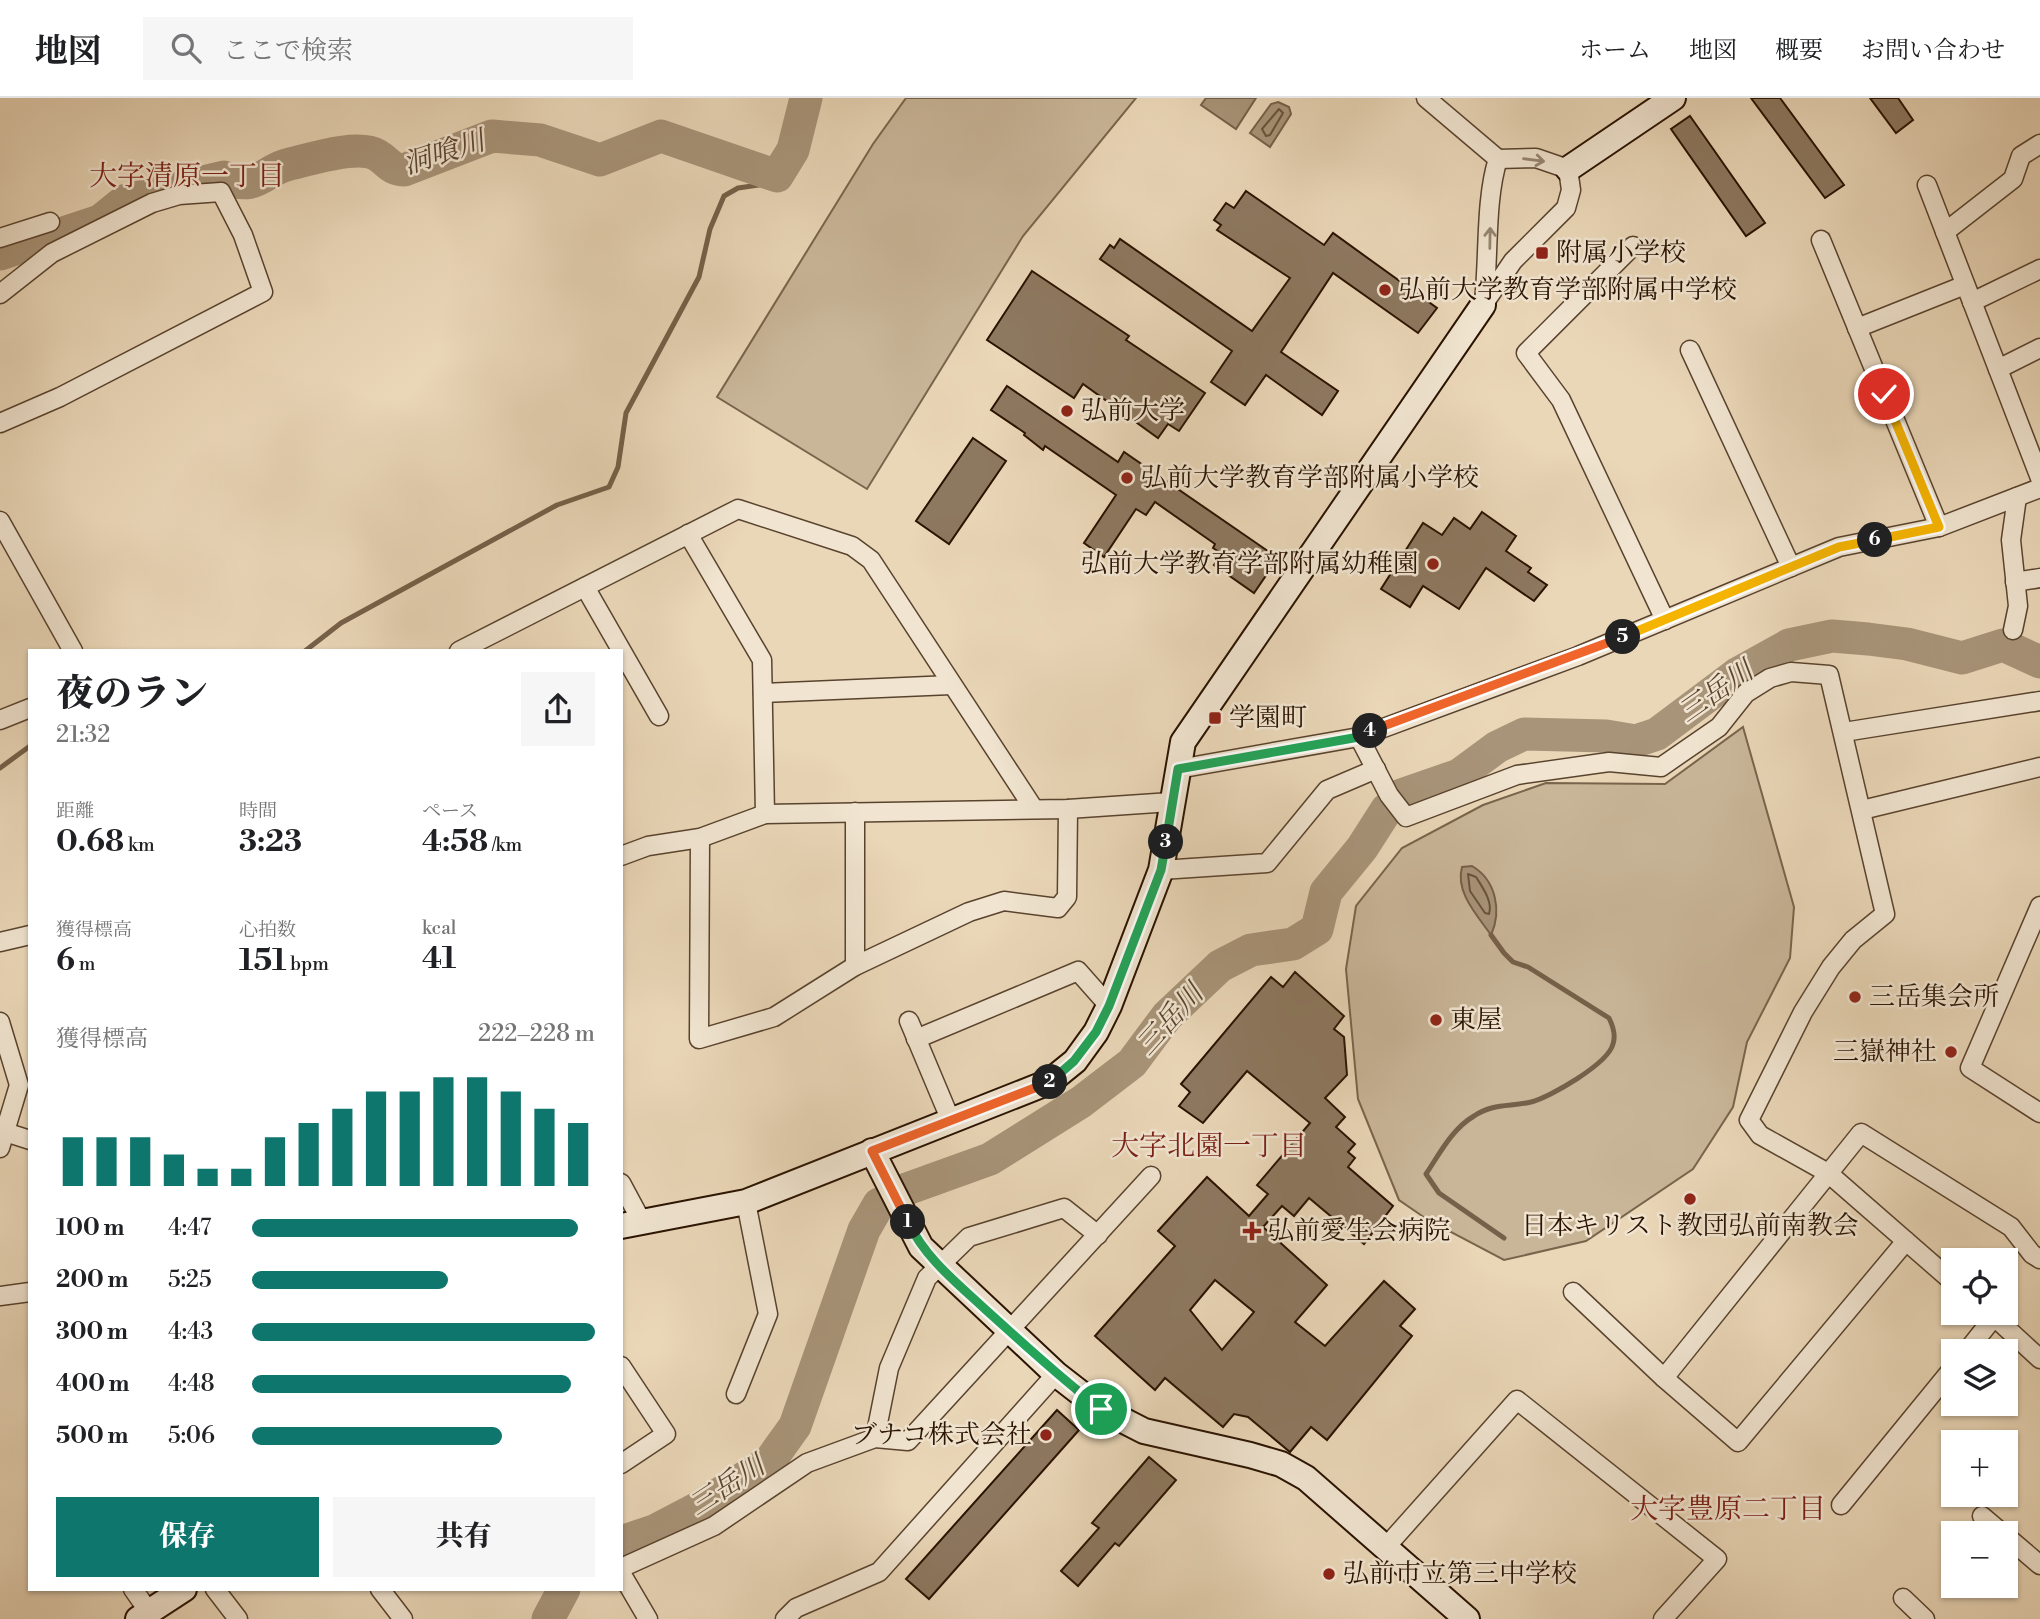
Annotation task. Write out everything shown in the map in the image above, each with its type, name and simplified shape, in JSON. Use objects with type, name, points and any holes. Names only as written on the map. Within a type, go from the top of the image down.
[{"type":"street","points":[[1426,98],[1498,159],[1536,158],[1568,169]]},
{"type":"street","points":[[1568,169],[1673,98]]},
{"type":"street","points":[[1945,232],[2013,179],[2021,156],[2040,144]]},
{"type":"street","points":[[1483,305],[1489,250],[1491,180],[1498,159]]},
{"type":"street","points":[[623,1190],[632,1225],[746,1202],[1049,1082],[1074,1061],[1096,1032],[1109,1006],[1161,870],[1184,741],[1513,261],[1566,208],[1571,190],[1568,169]]},
{"type":"street","points":[[1927,185],[2040,478]]},
{"type":"street","points":[[0,294],[52,253],[152,203],[179,195],[221,192],[243,235],[264,292],[60,397],[0,424]]},
{"type":"street","points":[[0,238],[50,222]]},
{"type":"street","points":[[1821,240],[1939,527]]},
{"type":"street","points":[[1633,246],[1526,353],[1561,400],[1665,620]]},
{"type":"street","points":[[1972,302],[2040,269]]},
{"type":"street","points":[[1857,328],[1965,285]]},
{"type":"street","points":[[1998,369],[2040,348]]},
{"type":"street","points":[[1690,350],[1791,567]]},
{"type":"street","points":[[1178,769],[1359,737],[1665,620],[1839,547],[1939,527],[2040,488]]},
{"type":"street","points":[[2013,630],[2018,606],[2011,540],[2017,497]]},
{"type":"street","points":[[463,649],[738,509],[852,546],[871,560],[1034,808]]},
{"type":"street","points":[[2,530],[72,649]]},
{"type":"street","points":[[688,534],[762,660],[765,814]]},
{"type":"street","points":[[2015,582],[2040,578]]},
{"type":"street","points":[[585,587],[621,649]]},
{"type":"street","points":[[623,653],[659,716]]},
{"type":"street","points":[[1359,737],[1389,795],[1406,817],[1517,775],[1609,762],[1661,767],[1719,727],[1746,693],[1770,678],[1791,672],[1829,675],[1885,914],[1853,940],[1831,967],[1803,1012],[1749,1120],[1760,1135],[1828,1173],[1941,1272]]},
{"type":"street","points":[[762,693],[951,685]]},
{"type":"street","points":[[1844,732],[2040,701]]},
{"type":"street","points":[[0,720],[28,709]]},
{"type":"street","points":[[1862,810],[2040,767]]},
{"type":"street","points":[[1161,870],[1267,863],[1327,790],[1376,769]]},
{"type":"street","points":[[623,855],[648,846],[700,838],[765,814],[1068,809],[1171,802]]},
{"type":"street","points":[[700,838],[699,1039],[774,1017],[855,966],[921,932],[1004,901],[1058,908],[1067,897],[1068,809]]},
{"type":"street","points":[[855,812],[855,966]]},
{"type":"street","points":[[2040,906],[1970,1068],[2040,1113]]},
{"type":"street","points":[[0,942],[28,935]]},
{"type":"street","points":[[916,1039],[1078,971],[1109,1006]]},
{"type":"street","points":[[909,1021],[951,1121]]},
{"type":"street","points":[[1,1028],[19,1085],[3,1140],[28,1140]]},
{"type":"street","points":[[1664,1378],[1861,1133],[2011,1227],[2032,1254],[2040,1259]]},
{"type":"street","points":[[872,1151],[920,1247],[1056,1374],[1101,1409],[1144,1431],[1281,1464],[1306,1478],[1467,1619]]},
{"type":"street","points":[[623,1570],[714,1526],[807,1463],[875,1438],[908,1441],[1151,1176]]},
{"type":"street","points":[[736,1394],[768,1314],[746,1202]]},
{"type":"street","points":[[875,1438],[889,1368],[927,1278],[969,1237],[1064,1208],[1098,1235]]},
{"type":"street","points":[[1573,1292],[1664,1378],[1738,1441],[1906,1241]]},
{"type":"street","points":[[0,1296],[28,1298]]},
{"type":"street","points":[[2003,1325],[2040,1359]]},
{"type":"street","points":[[623,1369],[666,1434],[623,1463]]},
{"type":"street","points":[[785,1619],[796,1608],[879,1572],[1056,1374]]},
{"type":"street","points":[[1841,1505],[1941,1383]]},
{"type":"street","points":[[1385,1548],[1517,1400],[1717,1559],[1662,1619]]},
{"type":"street","points":[[1982,1516],[1988,1521]]},
{"type":"street","points":[[2018,1546],[2040,1565]]},
{"type":"street","points":[[623,1575],[648,1619]]},
{"type":"street","points":[[134,1591],[144,1615],[181,1591]]},
{"type":"street","points":[[217,1591],[238,1619]]},
{"type":"street","points":[[382,1591],[403,1619]]},
{"type":"street","points":[[1903,1598],[1925,1619]]},
{"type":"shaded area","points":[[906,98],[1136,98],[1023,236],[867,489],[717,397],[873,144]]},
{"type":"shaded area","points":[[1743,727],[1794,907],[1790,958],[1747,1042],[1733,1107],[1693,1169],[1586,1241],[1504,1260],[1428,1220],[1399,1200],[1358,1099],[1346,969],[1356,906],[1402,848],[1483,805],[1546,783],[1665,784]]},
{"type":"water","points":[[1206,98],[1256,98],[1236,129],[1201,105]]},
{"type":"water","points":[[1278,102],[1289,107],[1291,114],[1270,147],[1250,133],[1271,104]]},
{"type":"water","points":[[1472,866],[1487,879],[1495,897],[1496,916],[1491,935],[1464,894],[1462,867]]},
{"type":"building","points":[[1751,98],[1780,98],[1844,185],[1825,198]]},
{"type":"building","points":[[1870,98],[1898,98],[1913,120],[1896,133]]},
{"type":"building","points":[[1690,116],[1765,223],[1746,236],[1671,129]]},
{"type":"building","name":"弘前大学教育学部附属中学校","points":[[1246,191],[1324,245],[1333,233],[1437,308],[1418,333],[1333,273],[1281,352],[1338,391],[1322,415],[1266,375],[1245,405],[1211,382],[1232,351],[1100,259],[1110,245],[1114,248],[1120,239],[1252,331],[1290,278],[1217,230],[1221,225],[1214,220],[1226,203],[1234,208]]},
{"type":"building","points":[[1032,271],[1129,336],[1126,340],[1205,393],[1179,431],[1168,424],[1158,438],[1083,384],[1074,398],[987,340]]},
{"type":"building","name":"弘前大学教育学部附属小学校","points":[[1007,386],[1118,462],[1124,452],[1278,558],[1254,593],[1214,565],[1222,554],[1213,548],[1215,544],[1155,502],[1146,515],[1136,509],[1104,557],[1084,543],[1116,495],[1045,446],[1043,450],[1024,435],[1025,433],[991,410]]},
{"type":"building","points":[[973,438],[1006,461],[949,544],[916,521]]},
{"type":"building","name":"弘前大学教育学部附属幼稚園","points":[[1482,512],[1516,536],[1506,551],[1531,568],[1528,572],[1547,585],[1534,601],[1486,568],[1459,609],[1423,586],[1410,607],[1381,589],[1423,523],[1442,535],[1454,518],[1470,529]]},
{"type":"building","points":[[1295,972],[1344,1016],[1334,1029],[1344,1037],[1347,1075],[1325,1098],[1345,1117],[1336,1127],[1355,1144],[1348,1152],[1355,1158],[1348,1167],[1393,1206],[1364,1244],[1309,1198],[1294,1216],[1282,1206],[1263,1227],[1327,1285],[1295,1322],[1325,1346],[1384,1281],[1415,1309],[1400,1326],[1412,1336],[1327,1440],[1311,1427],[1290,1452],[1248,1417],[1234,1414],[1223,1427],[1165,1378],[1155,1390],[1095,1336],[1175,1246],[1158,1231],[1207,1177],[1249,1216],[1268,1194],[1257,1185],[1310,1123],[1247,1071],[1203,1123],[1179,1106],[1190,1092],[1181,1084],[1271,977],[1283,987]],"holes":[[[1215,1280],[1254,1312],[1222,1350],[1190,1310]]]},
{"type":"building","points":[[1057,1410],[1079,1430],[929,1599],[906,1579]]},
{"type":"building","points":[[1149,1457],[1176,1480],[1119,1546],[1115,1543],[1078,1586],[1061,1571],[1099,1528],[1092,1523]]},
{"type":"waterway","name":"洞喰川","points":[[0,254],[100,221],[126,200],[224,177],[235,182],[253,182],[281,167],[347,152],[369,152],[392,167],[404,170],[492,136],[540,140],[600,160],[661,136],[777,176],[793,150],[806,98]]},
{"type":"waterway","points":[[308,649],[341,623],[557,505],[609,487],[618,467],[626,413],[699,277],[710,229],[724,196],[738,188],[766,184],[777,176]]},
{"type":"waterway","name":"三岳川","points":[[1401,795],[1459,775],[1497,747],[1524,734],[1606,736],[1636,741],[1657,734],[1737,674],[1789,645],[1832,636],[1907,644],[1962,658],[2003,645],[2040,662]]},
{"type":"waterway","points":[[0,768],[28,747]]},
{"type":"waterway","name":"三岳川","points":[[904,1190],[990,1159],[1081,1102],[1132,1063],[1167,1016],[1220,966],[1251,950],[1293,944],[1317,929],[1326,892],[1362,848],[1387,809]]},
{"type":"waterway","points":[[1491,935],[1513,962],[1528,967],[1609,1018],[1614,1034],[1613,1044],[1601,1061],[1564,1087],[1531,1102],[1488,1109],[1466,1121],[1447,1142],[1426,1174],[1439,1193],[1504,1238]]},
{"type":"waterway","name":"三岳川","points":[[623,1541],[654,1531],[696,1509],[770,1461],[795,1426],[864,1230],[879,1204]]},
{"type":"waterway","name":"三岳川","points":[[548,1619],[563,1591]]},
{"type":"place","name":"附属小学校","points":[[1542,253]]},
{"type":"place","name":"弘前大学教育学部附属中学校","points":[[1385,290]]},
{"type":"place","name":"弘前大学","points":[[1067,411]]},
{"type":"place","name":"弘前大学教育学部附属小学校","points":[[1127,478]]},
{"type":"place","name":"弘前大学教育学部附属幼稚園","points":[[1433,564]]},
{"type":"place","name":"学園町","points":[[1215,718]]},
{"type":"place","name":"三岳集会所","points":[[1855,997]]},
{"type":"place","name":"東屋","points":[[1436,1020]]},
{"type":"place","name":"三嶽神社","points":[[1951,1052]]},
{"type":"place","name":"日本キリスト教団弘前南教会","points":[[1690,1199]]},
{"type":"place","name":"弘前愛生会病院","points":[[1252,1231]]},
{"type":"place","name":"ブナコ株式会社","points":[[1046,1435]]},
{"type":"place","name":"弘前市立第三中学校","points":[[1329,1574]]},
{"type":"district","name":"大字清原一丁目","points":[[187,176]]},
{"type":"district","name":"大字北園一丁目","points":[[1209,1146]]},
{"type":"district","name":"大字豊原二丁目","points":[[1728,1509]]},
{"type":"route","points":[[1101,1409],[1056,1374],[920,1247],[872,1151],[1049,1082],[1074,1061],[1096,1032],[1109,1006],[1161,870],[1178,769],[1359,737],[1578,656],[1839,547],[1939,527],[1884,394]]}]
